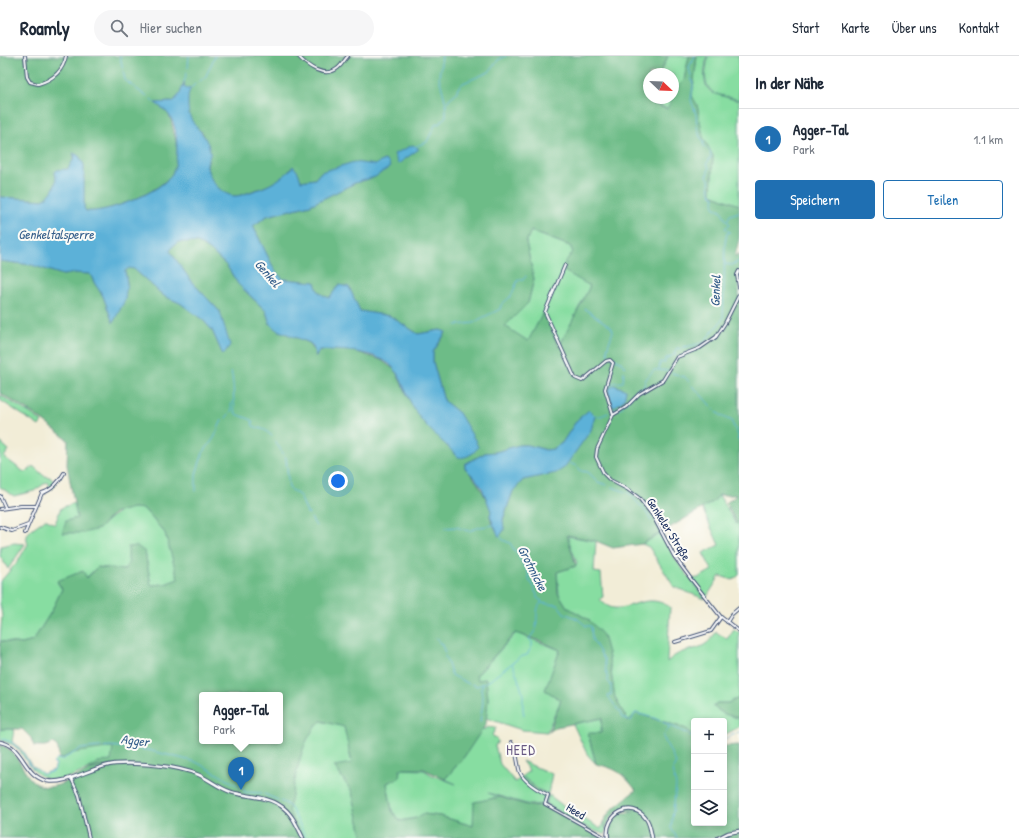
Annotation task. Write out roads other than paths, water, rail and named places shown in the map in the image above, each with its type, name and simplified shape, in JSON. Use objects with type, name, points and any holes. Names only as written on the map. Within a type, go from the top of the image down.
[{"type":"main road","points":[[0,742],[12,746],[19,752],[28,768],[39,778],[54,781],[97,767],[121,764],[146,765],[188,771],[229,791],[278,804],[290,815],[303,838]]},
{"type":"main road","points":[[607,838],[608,826],[613,818],[621,812],[631,810],[637,812],[645,818],[649,824],[652,838]]},
{"type":"main road","points":[[718,838],[728,833],[739,831]]},
{"type":"street","points":[[25,56],[27,77],[30,82],[38,84],[53,78],[62,66],[66,56]]},
{"type":"street","points":[[298,56],[313,69],[326,72],[336,70],[348,56]]},
{"type":"street","points":[[565,265],[544,312],[575,378],[582,381],[606,361],[610,360],[613,363],[605,389],[613,415],[626,407],[639,394],[663,380],[677,358],[700,348],[716,337],[739,295]]},
{"type":"street","points":[[739,271],[737,275],[739,287]]},
{"type":"street","name":"Genkeler Straße","points":[[613,415],[597,449],[596,457],[604,474],[610,480],[628,489],[639,498],[653,516],[674,556],[721,617],[739,631]]},
{"type":"street","points":[[25,533],[35,506],[42,493],[47,492],[59,482],[64,473]]},
{"type":"street","points":[[0,496],[5,508]]},
{"type":"street","points":[[0,509],[35,506]]},
{"type":"street","points":[[0,527],[12,531],[28,525]]},
{"type":"street","points":[[727,622],[732,614],[739,608]]},
{"type":"street","points":[[675,642],[711,631],[721,617]]},
{"type":"street","name":"Heed","points":[[511,742],[515,747],[519,770],[522,776],[537,790],[548,795],[545,804],[607,838]]},
{"type":"street","points":[[70,777],[79,795],[89,838]]},
{"type":"water","name":"Genkeltalsperre","points":[[184,82],[184,87],[187,89],[191,88],[188,98],[188,110],[190,116],[205,138],[210,149],[207,167],[210,177],[216,186],[230,195],[241,195],[263,188],[278,180],[293,166],[298,172],[301,181],[315,179],[321,172],[354,162],[375,165],[384,160],[388,162],[390,167],[375,177],[355,183],[310,205],[267,216],[253,226],[275,271],[283,279],[315,282],[319,292],[329,298],[339,285],[349,287],[360,311],[390,316],[418,334],[440,330],[446,332],[433,352],[433,362],[444,401],[459,413],[478,447],[472,454],[466,457],[458,457],[422,421],[413,407],[396,371],[389,364],[371,355],[349,351],[319,350],[316,357],[310,343],[277,330],[270,324],[266,311],[238,284],[227,266],[210,250],[198,243],[178,242],[170,251],[191,281],[220,312],[230,345],[223,355],[212,330],[203,320],[180,303],[164,296],[134,269],[129,268],[125,271],[127,283],[125,300],[113,323],[103,296],[90,274],[75,273],[63,275],[32,265],[0,261],[0,197],[43,200],[54,188],[56,180],[55,172],[57,170],[68,169],[75,157],[73,153],[79,156],[84,165],[84,208],[86,211],[107,209],[134,200],[159,187],[168,179],[173,172],[176,160],[177,145],[175,130],[173,123],[164,109],[155,103],[173,102],[180,94]]},
{"type":"water","points":[[413,145],[419,149],[398,164],[394,154]]},
{"type":"water","points":[[614,385],[626,390],[624,400],[614,407],[612,406],[608,390]]},
{"type":"water","points":[[589,410],[595,416],[591,430],[564,468],[556,473],[523,480],[513,491],[503,519],[504,530],[499,537],[490,516],[491,511],[482,488],[465,468],[465,464],[485,453],[496,452],[519,445],[528,445],[546,450],[553,449],[562,443],[577,420]]},
{"type":"waterway","points":[[120,56],[125,80],[147,97]]},
{"type":"waterway","points":[[188,68],[189,56]]},
{"type":"waterway","points":[[200,81],[206,76],[215,56]]},
{"type":"waterway","points":[[442,56],[439,77],[446,104]]},
{"type":"waterway","points":[[414,147],[427,142],[436,123],[439,124],[446,116],[446,105],[449,99],[456,93],[458,88],[463,83],[489,72],[498,60],[506,56]]},
{"type":"waterway","points":[[695,56],[689,67],[693,85],[691,100],[696,114],[700,137],[704,141],[703,145],[710,151],[711,157],[707,163],[709,168],[707,176],[709,179],[710,193],[715,198],[713,205],[715,208],[721,210],[726,220]]},
{"type":"waterway","points":[[184,82],[187,72]]},
{"type":"waterway","points":[[191,88],[196,83]]},
{"type":"waterway","points":[[151,99],[155,103]]},
{"type":"waterway","name":"Genkel","points":[[613,410],[622,407],[638,388],[643,389],[646,379],[654,370],[659,370],[660,362],[665,363],[665,359],[676,354],[674,352],[677,348],[681,349],[684,346],[703,343],[723,319],[725,243],[727,233],[730,232],[725,228],[730,224],[727,221],[730,215],[739,212]]},
{"type":"waterway","points":[[725,264],[732,265],[739,261]]},
{"type":"waterway","points":[[456,325],[474,323],[500,309],[501,305],[511,296],[518,280],[523,280],[526,276]]},
{"type":"waterway","points":[[585,309],[611,327],[613,331],[607,349],[608,355],[621,362],[625,367]]},
{"type":"waterway","points":[[659,370],[668,371]]},
{"type":"waterway","points":[[231,371],[236,414],[252,420],[253,426],[265,430],[272,436]]},
{"type":"waterway","points":[[609,389],[608,387],[613,383],[623,382],[624,371]]},
{"type":"waterway","points":[[672,373],[679,375]]},
{"type":"waterway","points":[[681,377],[684,376],[690,383]]},
{"type":"waterway","points":[[692,386],[716,411],[727,419],[733,421],[733,425],[739,437]]},
{"type":"waterway","points":[[226,418],[232,410],[231,405],[234,400]]},
{"type":"waterway","name":"Genkel","points":[[595,416],[601,416],[608,413]]},
{"type":"waterway","points":[[196,491],[196,474],[203,453],[214,438],[222,420]]},
{"type":"waterway","points":[[739,437],[737,439],[739,441]]},
{"type":"waterway","points":[[275,441],[286,458],[289,488],[300,496],[307,513],[309,514]]},
{"type":"waterway","points":[[569,463],[577,466],[581,471],[588,472],[598,482],[607,485]]},
{"type":"waterway","points":[[612,487],[629,493],[647,513],[651,521]]},
{"type":"waterway","points":[[311,518],[316,526]]},
{"type":"waterway","points":[[445,528],[456,527],[469,531],[480,527],[494,525]]},
{"type":"waterway","name":"Grotmicke","points":[[499,535],[503,540],[510,543],[528,572],[530,582],[535,589],[537,598],[542,601],[540,603],[558,605],[564,613],[578,619],[586,626],[591,626],[592,639],[604,659],[608,681],[611,685],[611,695],[608,696],[621,714],[621,717],[631,721],[635,713],[654,718],[691,736]]},
{"type":"waterway","points":[[472,684],[477,686],[489,681],[520,657],[527,655],[532,646],[532,642],[529,639],[536,628],[538,606],[540,604]]},
{"type":"waterway","points":[[436,639],[442,645],[445,653]]},
{"type":"waterway","points":[[445,656],[452,675],[469,684]]},
{"type":"waterway","points":[[512,664],[517,674],[523,695],[524,715]]},
{"type":"waterway","points":[[480,722],[483,702],[481,689],[483,684]]},
{"type":"waterway","points":[[666,732],[669,729],[668,726]]},
{"type":"waterway","name":"Grotmicke","points":[[727,738],[739,732]]},
{"type":"waterway","points":[[664,735],[663,737],[676,763],[673,769],[676,786],[671,828],[677,838]]},
{"type":"waterway","name":"Agger","points":[[0,738],[11,742],[20,749]]},
{"type":"waterway","name":"Agger","points":[[22,751],[30,765],[43,774],[54,771],[56,764],[53,763],[57,759],[61,760],[81,749],[110,746],[148,750],[196,762],[244,789],[244,792],[262,793]]},
{"type":"waterway","name":"Agger","points":[[264,794],[285,803],[291,808],[306,838]]},
{"type":"place","name":"Agger-Tal","points":[[241,790]]},
{"type":"district","name":"HEED","points":[[521,749]]}]
